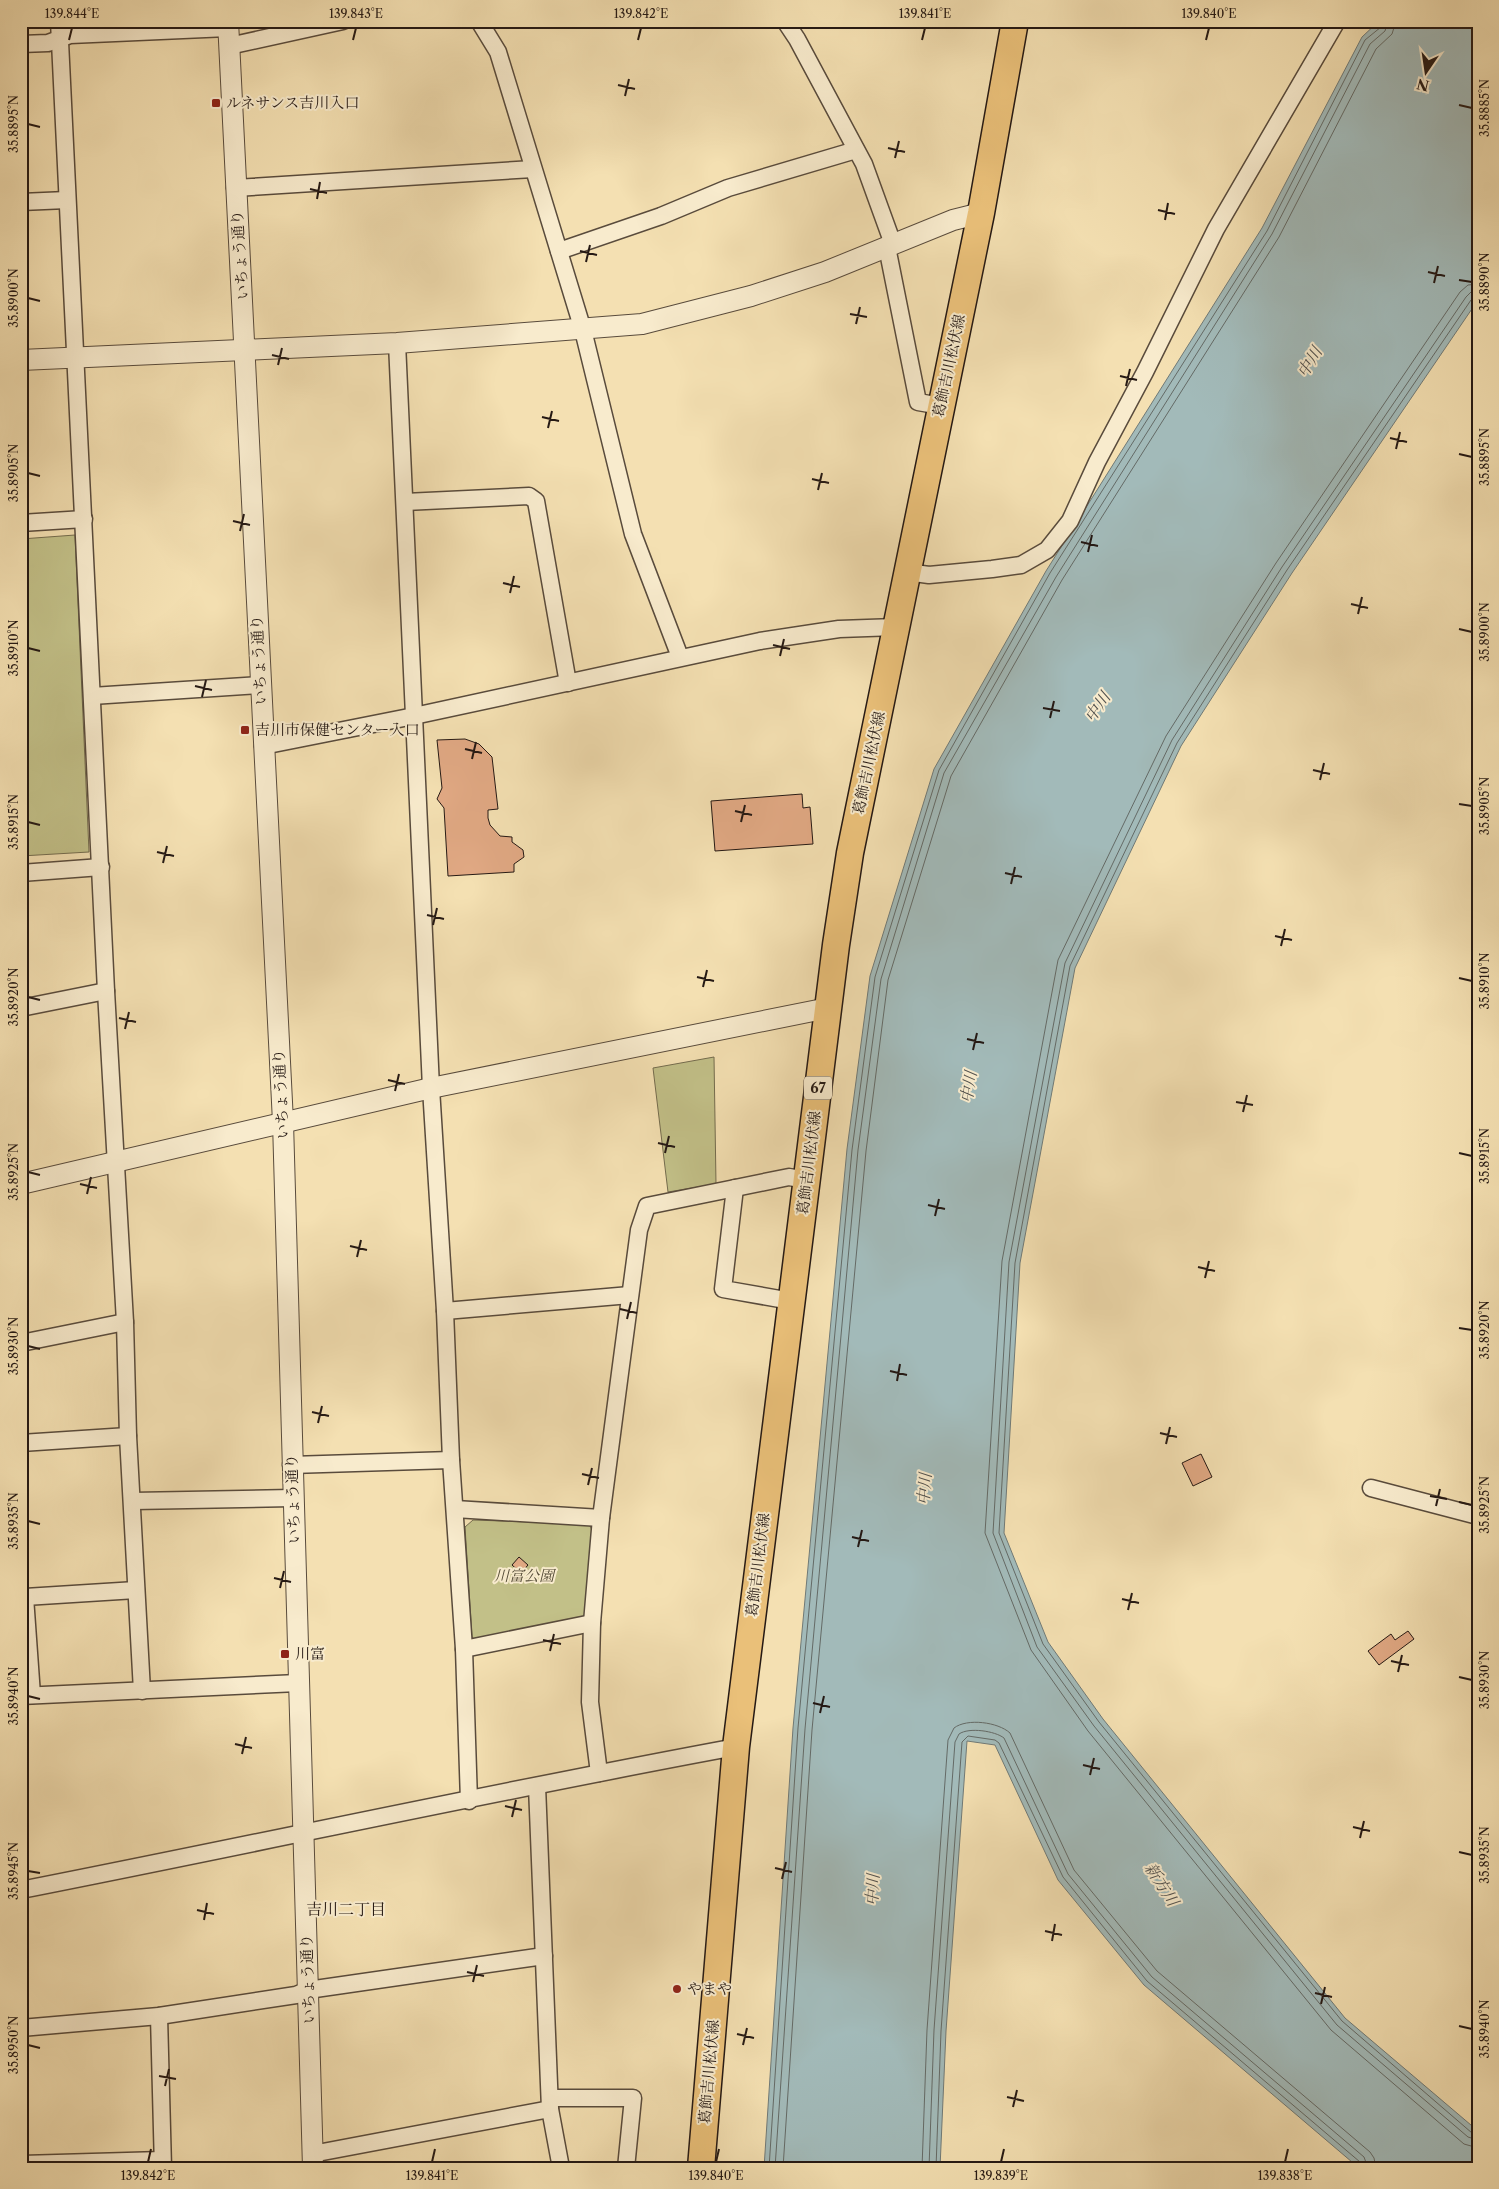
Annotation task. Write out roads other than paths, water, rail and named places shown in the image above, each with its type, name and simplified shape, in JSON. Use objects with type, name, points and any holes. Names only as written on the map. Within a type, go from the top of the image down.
[{"type":"main road","name":"葛飾吉川松伏線","points":[[701,2168],[736,1747],[828,1008],[850,853],[981,213],[1015,21]]},
{"type":"street","points":[[60,21],[74,358],[84,518],[142,1691]]},
{"type":"street","points":[[21,44],[48,44],[70,35],[228,32],[344,21]]},
{"type":"street","points":[[479,21],[498,52],[583,330],[633,534],[680,657]]},
{"type":"street","points":[[785,21],[797,38],[856,150],[890,246],[918,402],[941,406]]},
{"type":"street","points":[[908,572],[928,575],[1020,565],[1047,550],[1070,521],[1097,462],[1145,372],[1216,229],[1337,21]]},
{"type":"street","name":"いちょう通り","points":[[228,32],[235,188],[246,350],[260,685],[283,1122],[312,2161]]},
{"type":"street","points":[[559,251],[661,216],[728,188],[856,150]]},
{"type":"street","points":[[235,188],[533,169]]},
{"type":"street","points":[[21,202],[67,200]]},
{"type":"street","points":[[21,360],[397,342],[583,330],[642,324],[687,314],[825,272],[953,220],[981,213]]},
{"type":"street","points":[[397,342],[431,1088],[445,1310],[450,1460],[464,1649],[469,1801]]},
{"type":"street","points":[[405,502],[529,496],[536,501],[568,683]]},
{"type":"street","points":[[21,523],[84,518]]},
{"type":"street","points":[[263,746],[414,716],[760,641],[839,629],[896,627]]},
{"type":"street","points":[[92,696],[260,685]]},
{"type":"street","points":[[21,873],[101,867]]},
{"type":"street","points":[[21,1008],[106,991]]},
{"type":"street","points":[[21,1184],[431,1088],[828,1008]]},
{"type":"street","points":[[599,1772],[589,1694],[592,1623],[601,1518],[630,1295],[640,1230],[647,1206],[789,1177],[807,1180]]},
{"type":"street","points":[[735,1188],[723,1290],[791,1301]]},
{"type":"street","points":[[445,1310],[630,1295]]},
{"type":"street","points":[[21,1342],[125,1322]]},
{"type":"street","points":[[21,1443],[128,1436]]},
{"type":"street","points":[[292,1466],[450,1460]]},
{"type":"street","points":[[1371,1488],[1478,1516]]},
{"type":"street","points":[[133,1500],[292,1498]]},
{"type":"street","points":[[455,1509],[601,1518]]},
{"type":"street","points":[[136,1590],[25,1597],[27,1695],[298,1683]]},
{"type":"street","points":[[464,1649],[592,1623]]},
{"type":"street","points":[[21,1890],[304,1835],[599,1772],[736,1747]]},
{"type":"street","points":[[537,1786],[551,2103],[561,2168]]},
{"type":"street","points":[[21,2028],[159,2016],[296,1995],[308,1990],[544,1956]]},
{"type":"street","points":[[22,2164],[163,2164],[159,2016]]},
{"type":"street","points":[[312,2161],[551,2103],[633,2098],[626,2168]]},
{"type":"water","points":[[1379,21],[1478,21],[1478,300],[1292,573],[1181,746],[1075,968],[1020,1263],[1004,1533],[1048,1642],[1103,1719],[1345,2018],[1478,2131],[1478,2168],[1359,2168],[1144,1985],[1058,1880],[995,1745],[967,1741],[946,2031],[940,2168],[764,2168],[793,1728],[847,1149],[870,976],[934,769],[1046,571],[1262,228],[1362,37]]},
{"type":"place","name":"ルネサンス吉川入口","points":[[216,103]]},
{"type":"place","name":"吉川市保健センター入口","points":[[245,730]]},
{"type":"place","name":"川富","points":[[285,1654]]},
{"type":"place","name":"やまや","points":[[677,1989]]},
{"type":"district","name":"吉川二丁目","points":[[346,1909]]},
{"type":"water label","name":"中川","points":[[1309,362]]},
{"type":"water label","name":"中川","points":[[1097,707]]},
{"type":"water label","name":"中川","points":[[968,1087]]},
{"type":"water label","name":"中川","points":[[924,1489]]},
{"type":"water label","name":"新方川","points":[[1162,1884]]},
{"type":"water label","name":"中川","points":[[872,1890]]},
{"type":"park label","name":"川富公園","points":[[524,1576]]}]
